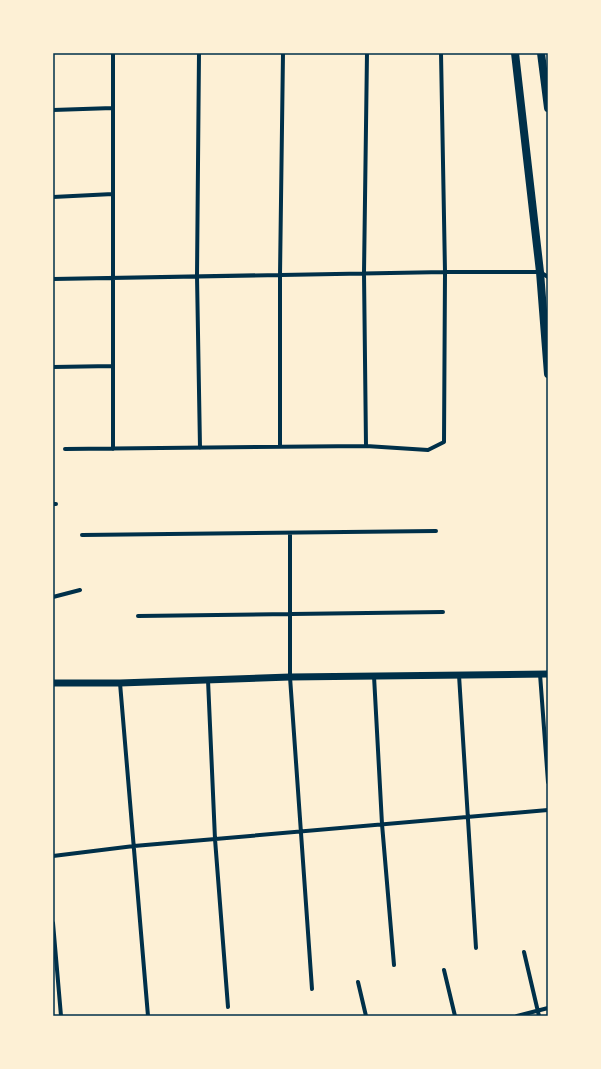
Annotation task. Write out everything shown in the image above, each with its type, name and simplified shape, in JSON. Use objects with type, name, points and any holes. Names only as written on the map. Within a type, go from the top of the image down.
[{"type":"main road","points":[[515,53],[540,272],[548,374]]},
{"type":"main road","points":[[541,53],[548,108]]},
{"type":"street","points":[[113,53],[113,449]]},
{"type":"street","points":[[199,53],[197,276],[200,448]]},
{"type":"street","points":[[280,447],[280,275],[283,53]]},
{"type":"street","points":[[366,446],[364,273],[367,53]]},
{"type":"street","points":[[65,449],[366,446],[428,450],[444,442],[446,272],[441,53]]},
{"type":"street","points":[[53,110],[113,108]]},
{"type":"street","points":[[53,197],[113,194]]},
{"type":"street","points":[[53,279],[446,272],[540,272],[548,277]]},
{"type":"street","points":[[53,367],[113,366]]},
{"type":"street","points":[[82,535],[436,531]]},
{"type":"street","points":[[290,533],[290,677],[312,989]]},
{"type":"street","points":[[53,597],[80,590]]},
{"type":"street","points":[[138,616],[443,612]]},
{"type":"street","points":[[53,683],[120,683],[290,677],[544,674],[548,782]]},
{"type":"street","points":[[459,675],[476,948]]},
{"type":"street","points":[[374,676],[382,824],[394,965]]},
{"type":"street","points":[[208,680],[215,839],[228,1007]]},
{"type":"street","points":[[120,683],[148,1016]]},
{"type":"street","points":[[53,856],[134,846],[548,810]]},
{"type":"street","points":[[53,923],[61,1016]]},
{"type":"street","points":[[524,952],[539,1016]]},
{"type":"street","points":[[444,970],[455,1016]]},
{"type":"street","points":[[358,982],[366,1016]]},
{"type":"street","points":[[517,1016],[548,1008]]}]
